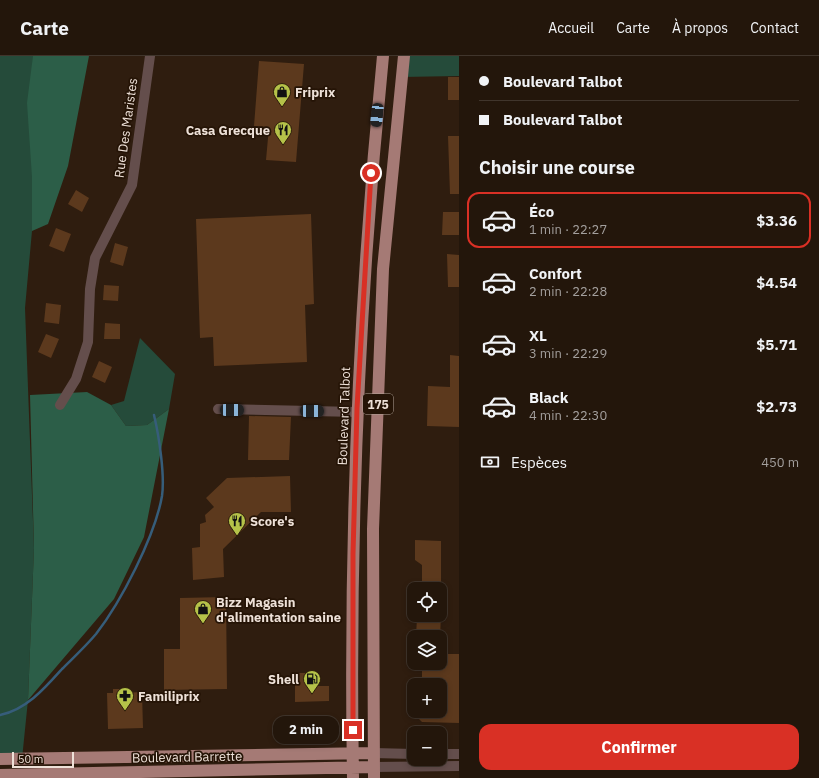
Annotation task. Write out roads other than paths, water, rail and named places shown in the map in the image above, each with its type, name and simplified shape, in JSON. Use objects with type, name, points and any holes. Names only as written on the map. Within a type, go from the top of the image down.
[{"type":"main road","name":"Boulevard Talbot","points":[[353,772],[353,554],[357,412],[370,188],[383,56]]},
{"type":"main road","name":"175","points":[[374,772],[373,529],[383,269],[404,56]]},
{"type":"main road","name":"Boulevard Barrette","points":[[0,759],[374,753]]},
{"type":"main road","name":"Boulevard Barrette","points":[[0,775],[374,772]]},
{"type":"street","name":"Rue Des Maristes","points":[[60,405],[76,379],[88,342],[90,289],[95,258],[132,185],[150,56]]},
{"type":"street","points":[[218,409],[357,412]]},
{"type":"street","points":[[374,753],[407,754]]},
{"type":"street","points":[[447,754],[459,754]]},
{"type":"street","points":[[374,772],[459,766]]},
{"type":"waterway","points":[[0,715],[27,703],[49,684],[88,643],[106,621],[136,568],[152,530],[162,496],[163,487],[160,444],[154,415]]},
{"type":"place","name":"Friprix","points":[[282,107]]},
{"type":"place","name":"Casa Grecque","points":[[283,145]]},
{"type":"place","name":"Score's","points":[[237,536]]},
{"type":"place","name":"Bizz Magasin d'alimentation saine","points":[[203,624]]},
{"type":"place","name":"Shell","points":[[312,694]]},
{"type":"place","name":"Familiprix","points":[[125,711]]}]
